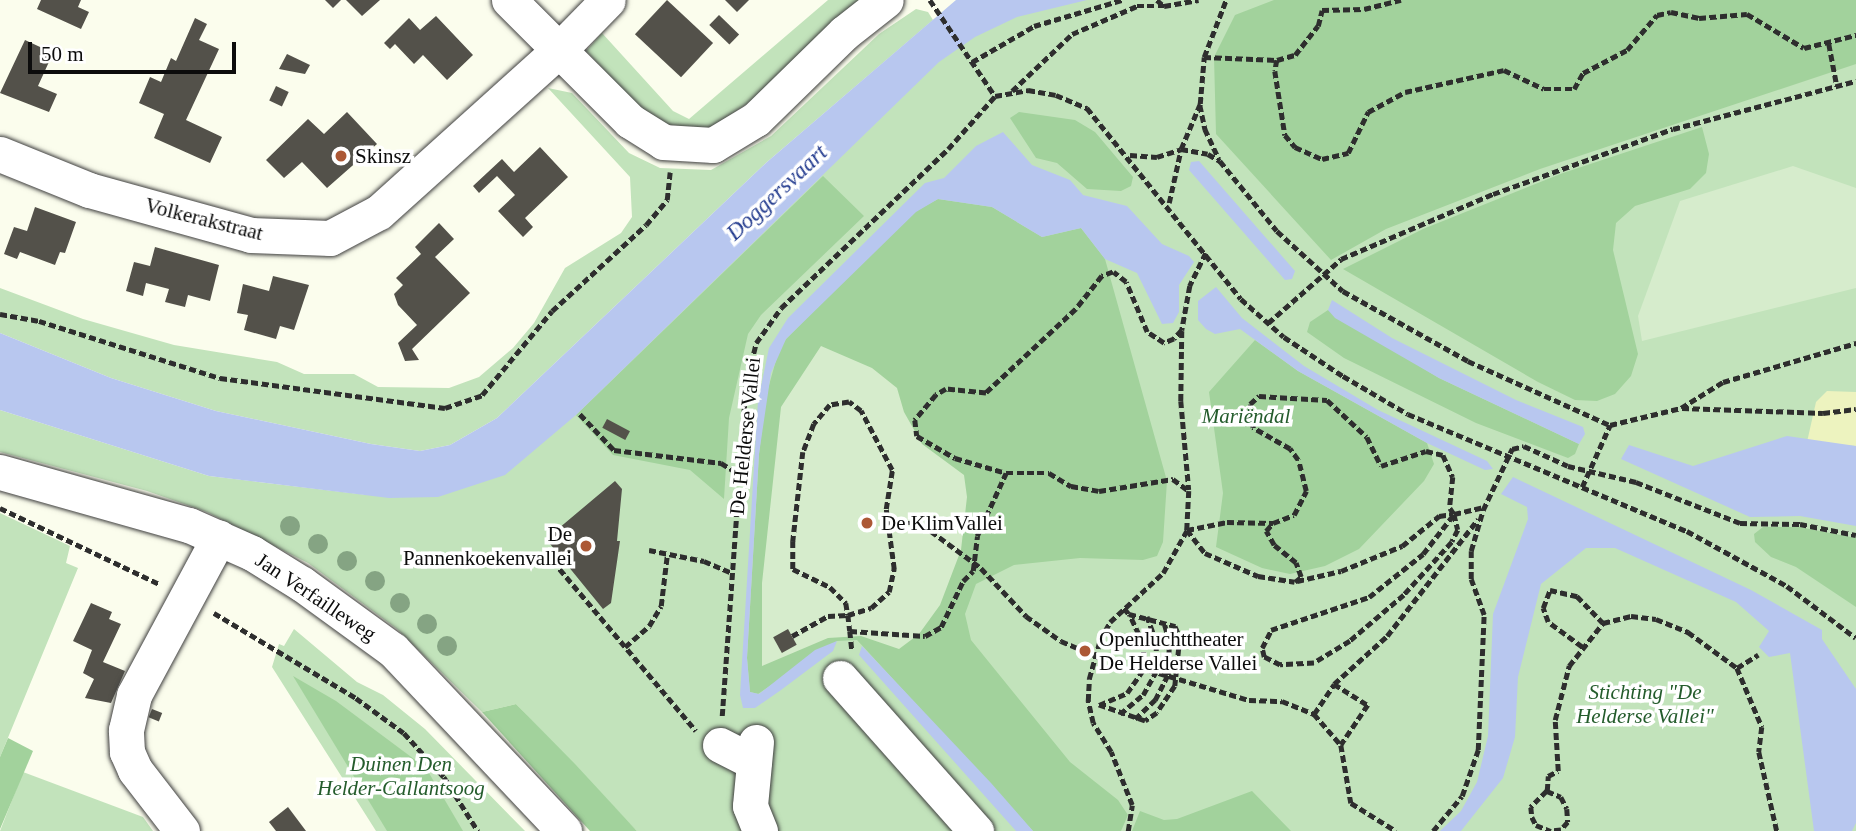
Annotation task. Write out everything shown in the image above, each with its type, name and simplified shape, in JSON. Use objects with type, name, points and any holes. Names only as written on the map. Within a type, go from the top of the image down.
[{"type":"street","points":[[509,0],[630,121],[663,142],[713,145],[756,119],[844,33],[886,0]]},
{"type":"street","name":"Volkerakstraat","points":[[0,154],[89,190],[251,235],[330,238],[379,212],[558,51],[608,0]]},
{"type":"street","name":"Jan Verfailleweg","points":[[0,472],[139,508],[219,537],[323,597],[393,650],[564,831]]},
{"type":"street","points":[[182,831],[135,770],[127,752],[126,730],[134,695],[219,537]]},
{"type":"street","points":[[839,678],[976,831]]},
{"type":"street","points":[[719,752],[755,752],[750,806],[760,831]]},
{"type":"path","points":[[930,0],[995,96],[1012,91],[1056,94],[1087,108],[1129,155],[1241,299],[1268,323],[1343,376],[1408,414],[1582,487],[1720,549],[1787,586],[1856,639]]},
{"type":"path","points":[[972,62],[1034,26],[1122,0]]},
{"type":"path","points":[[1157,0],[1164,6]]},
{"type":"path","points":[[1012,91],[1072,34],[1137,6],[1164,6],[1198,0]]},
{"type":"path","points":[[1226,0],[1204,57],[1200,104],[1205,129],[1220,161],[1277,231],[1343,290],[1406,328],[1610,425],[1681,408],[1823,413],[1856,409]]},
{"type":"path","points":[[1204,57],[1277,60],[1304,49],[1318,26],[1322,10],[1364,9],[1401,0]]},
{"type":"path","points":[[1277,60],[1275,71],[1285,135],[1295,147],[1322,159],[1348,153],[1367,112],[1405,92],[1504,70],[1544,89],[1574,89],[1583,72],[1627,50],[1657,15],[1671,12],[1699,18],[1747,14],[1804,47],[1829,44],[1856,35]]},
{"type":"path","points":[[1829,44],[1838,86]]},
{"type":"path","points":[[1268,323],[1324,273],[1366,247],[1621,146],[1856,82]]},
{"type":"path","name":"De Helderse Vallei","points":[[719,752],[746,384],[764,328],[948,149],[995,96]]},
{"type":"path","points":[[1168,204],[1181,149],[1200,104]]},
{"type":"path","points":[[0,314],[39,321],[220,378],[445,408],[482,395],[552,311],[646,225],[667,200],[674,143]]},
{"type":"path","points":[[1129,155],[1157,157],[1181,149],[1220,161]]},
{"type":"path","points":[[1128,831],[1132,805],[1089,708],[1094,655],[1111,622],[1163,573],[1187,530],[1189,491],[1181,401],[1182,330],[1190,286],[1206,253]]},
{"type":"path","points":[[1182,330],[1164,343],[1154,339],[1126,282],[1113,272],[1102,276],[1076,309],[986,393],[946,389],[915,419],[917,436],[955,458],[1006,473],[1049,472],[1072,486],[1099,491],[1173,480],[1189,491]]},
{"type":"path","points":[[1681,408],[1723,382],[1856,343]]},
{"type":"path","points":[[1187,530],[1227,522],[1273,523],[1294,515],[1306,491],[1298,460],[1290,449],[1253,428],[1250,404],[1259,396],[1327,400],[1367,437],[1381,466],[1436,451],[1452,468],[1454,514],[1458,530],[1452,542],[1404,595],[1350,641],[1314,663],[1280,665],[1264,657],[1262,648],[1271,630],[1293,619],[1347,608],[1389,585],[1423,554],[1454,514]]},
{"type":"path","points":[[792,636],[828,616],[848,615],[871,608],[889,592],[894,569],[886,523],[892,470],[862,411],[849,402],[830,405],[814,424],[803,452],[793,569],[830,587],[846,603],[848,615],[849,631],[852,650],[839,678]]},
{"type":"path","points":[[580,414],[614,450],[701,459],[721,463],[739,474]]},
{"type":"path","points":[[1582,487],[1610,425]]},
{"type":"path","points":[[1314,714],[1334,684],[1402,618],[1484,508],[1512,449],[1524,446],[1589,471],[1636,482],[1740,523],[1800,523],[1856,535]]},
{"type":"path","points":[[849,631],[925,636],[941,626],[951,612],[963,581],[973,571],[972,561],[977,536],[1006,473]]},
{"type":"path","points":[[0,508],[187,597],[356,698],[404,733],[444,776],[478,831]]},
{"type":"path","points":[[1187,530],[1205,553],[1258,576],[1295,582],[1341,571],[1402,547],[1439,516],[1484,508]]},
{"type":"path","points":[[1433,831],[1462,796],[1478,750],[1484,615],[1470,572],[1484,508]]},
{"type":"path","points":[[886,523],[911,523],[931,531],[972,561],[1026,616],[1061,641],[1094,655]]},
{"type":"path","points":[[1273,523],[1266,531],[1268,538],[1296,563],[1300,577],[1295,582]]},
{"type":"path","points":[[649,550],[667,556],[704,561],[732,573]]},
{"type":"path","points":[[625,647],[649,626],[661,606],[667,556]]},
{"type":"path","points":[[553,561],[719,752]]},
{"type":"path","points":[[1583,647],[1548,622],[1543,608],[1550,590],[1577,596],[1603,623]]},
{"type":"path","points":[[1089,708],[1127,693],[1141,668],[1143,643],[1124,608]]},
{"type":"path","points":[[1100,705],[1120,715],[1145,721],[1157,713],[1178,678],[1180,638],[1175,626],[1129,614]]},
{"type":"path","points":[[1547,791],[1561,797],[1567,809],[1568,822],[1561,830],[1551,831],[1536,825],[1531,807],[1547,791],[1548,776],[1558,771],[1555,720],[1559,695],[1569,666],[1603,623],[1631,616],[1657,619],[1688,632],[1737,668],[1762,727],[1759,752],[1777,831]]},
{"type":"path","points":[[1120,715],[1143,695],[1156,672],[1156,642],[1147,617]]},
{"type":"path","points":[[1135,719],[1155,699],[1168,675],[1169,642],[1164,623]]},
{"type":"path","points":[[1737,668],[1758,655]]},
{"type":"path","points":[[1141,668],[1250,701],[1282,701],[1314,714],[1341,745],[1351,803],[1396,831]]},
{"type":"path","points":[[1334,684],[1368,705],[1341,745]]},
{"type":"green space","points":[[828,0],[861,0],[761,94],[709,130],[664,124],[649,117],[586,51],[602,33],[673,111],[689,119]]},
{"type":"green space","name":"Mariëndal","points":[[1056,0],[1856,0],[1856,831],[637,831],[516,704],[482,712],[397,629],[308,563],[207,512],[147,491],[0,452],[0,410],[209,476],[368,495],[469,474],[974,22]]},
{"type":"green space","points":[[1274,0],[1856,0],[1856,64],[1540,169],[1386,229],[1331,260],[1216,134],[1214,57],[1235,15]]},
{"type":"green space","points":[[916,9],[928,12],[933,20],[767,162],[497,418],[450,445],[420,451],[371,444],[216,411],[111,378],[0,333],[0,288],[83,319],[174,345],[277,362],[304,374],[354,374],[378,387],[449,388],[479,377],[513,348],[534,323],[565,268],[621,233],[632,217],[630,177],[548,88],[572,93],[629,153],[660,168],[711,170],[771,136],[879,34]]},
{"type":"green space","points":[[1019,112],[1075,120],[1095,132],[1133,177],[1131,186],[1121,191],[1087,189],[1057,163],[1036,158],[1010,118]]},
{"type":"green space","points":[[1702,127],[1709,154],[1706,173],[1690,189],[1635,206],[1616,223],[1613,250],[1638,354],[1631,376],[1615,394],[1597,401],[1575,400],[1538,382],[1343,269],[1423,229],[1563,173]]},
{"type":"green space","points":[[823,176],[864,216],[761,315],[748,334],[729,418],[724,499],[690,470],[613,455],[576,415]]},
{"type":"green space","points":[[938,199],[992,207],[1042,237],[1081,228],[1105,259],[1167,481],[1163,542],[1157,556],[1143,560],[1080,558],[1014,565],[976,584],[965,614],[971,640],[1070,762],[1118,800],[1128,815],[1121,831],[1033,831],[857,640],[837,641],[758,694],[750,692],[747,658],[759,454],[766,396],[778,353],[786,339],[846,278],[916,211]]},
{"type":"green space","points":[[1328,310],[1439,378],[1579,444],[1575,454],[1568,458],[1476,423],[1344,358],[1307,332],[1310,322]]},
{"type":"green space","points":[[1255,340],[1298,371],[1427,443],[1434,464],[1424,481],[1359,549],[1325,566],[1290,574],[1262,568],[1216,547],[1223,493],[1209,392]]},
{"type":"green space","points":[[0,513],[70,546],[66,563],[78,568],[0,757]]},
{"type":"green space","points":[[1763,527],[1799,527],[1856,538],[1856,607],[1796,567],[1771,557],[1755,542],[1754,534]]},
{"type":"green space","name":"Duinen Den Helder-Callantsoog","points":[[294,629],[357,682],[383,695],[425,729],[525,831],[376,831],[272,667],[279,644],[284,646]]},
{"type":"green space","points":[[293,676],[336,701],[426,768],[463,831],[387,831]]},
{"type":"green space","points":[[516,704],[637,831],[590,831],[482,712]]},
{"type":"green space","points":[[8,738],[33,751],[0,829],[0,757]]},
{"type":"green space","points":[[23,772],[143,817],[153,831],[0,831]]},
{"type":"green space","points":[[1252,791],[1291,831],[1132,831],[1140,811],[1164,820],[1177,819]]},
{"type":"sand","points":[[1827,391],[1856,392],[1856,446],[1807,442],[1816,402]]},
{"type":"shaded area","points":[[1793,166],[1856,188],[1856,288],[1642,341],[1638,316],[1680,201]]},
{"type":"shaded area","name":"De KlimVallei","points":[[821,346],[872,368],[897,388],[904,412],[922,444],[964,475],[967,497],[961,550],[940,605],[919,634],[899,649],[861,636],[828,638],[762,666],[762,583],[781,407]]},
{"type":"water","name":"Doggersvaart","points":[[956,0],[1087,0],[1017,17],[975,37],[939,62],[576,415],[505,475],[438,497],[389,498],[209,476],[0,410],[0,333],[111,378],[216,411],[371,444],[420,451],[450,445],[497,418],[767,162]]},
{"type":"water","points":[[1003,132],[1032,165],[1070,180],[1083,195],[1127,206],[1162,244],[1189,256],[1194,262],[1179,285],[1179,312],[1173,323],[1162,324],[1137,273],[1105,259],[1081,228],[1042,237],[992,207],[938,199],[916,212],[786,339],[771,373],[759,454],[747,658],[750,692],[759,694],[815,650],[837,641],[833,651],[781,690],[755,708],[743,708],[740,695],[758,401],[769,348],[788,318],[925,183],[944,178],[976,146]]},
{"type":"water","points":[[1199,161],[1295,271],[1292,279],[1285,280],[1189,170],[1191,162]]},
{"type":"water","points":[[1216,287],[1242,318],[1304,366],[1378,410],[1487,461],[1493,469],[1485,470],[1427,443],[1298,371],[1240,329],[1215,334],[1206,329],[1198,320],[1198,301]]},
{"type":"water","points":[[1332,300],[1392,338],[1516,400],[1583,427],[1585,434],[1579,444],[1439,378],[1335,318],[1328,310]]},
{"type":"water","points":[[1787,436],[1856,446],[1856,526],[1800,516],[1750,517],[1621,459],[1629,445],[1693,466]]},
{"type":"water","points":[[1513,477],[1751,590],[1822,630],[1822,639],[1856,689],[1856,823],[1852,831],[1814,831],[1790,653],[1769,657],[1759,647],[1769,631],[1736,602],[1615,548],[1586,548],[1541,584],[1518,677],[1515,737],[1503,778],[1461,831],[1440,831],[1461,811],[1477,782],[1488,736],[1493,614],[1528,519],[1527,507],[1501,494]]},
{"type":"water","points":[[862,646],[1033,831],[1016,831],[859,655]]},
{"type":"building","points":[[41,0],[81,0],[78,7],[89,12],[81,29],[37,9]]},
{"type":"building","points":[[325,0],[341,0],[333,8]]},
{"type":"building","points":[[346,0],[380,0],[362,16]]},
{"type":"building","points":[[667,0],[713,43],[681,77],[635,34]]},
{"type":"building","points":[[725,0],[749,0],[737,12]]},
{"type":"building","points":[[719,15],[739,34],[729,45],[709,25]]},
{"type":"building","points":[[436,16],[473,55],[447,80],[423,55],[414,64],[395,44],[390,49],[384,43],[409,18],[420,30]]},
{"type":"building","points":[[195,18],[207,24],[199,40],[219,49],[186,120],[222,137],[210,163],[154,138],[164,114],[139,103],[150,77],[161,82],[171,58],[176,61]]},
{"type":"building","points":[[25,40],[53,53],[38,86],[57,94],[49,112],[0,93]]},
{"type":"building","points":[[287,54],[310,65],[305,74],[279,69]]},
{"type":"building","points":[[276,86],[289,92],[282,106],[269,101]]},
{"type":"building","points":[[347,112],[377,144],[327,188],[302,162],[284,178],[266,160],[308,119],[324,134]]},
{"type":"building","points":[[540,147],[568,177],[525,218],[533,227],[523,237],[498,211],[515,195],[497,176],[479,193],[473,186],[502,159],[514,172]]},
{"type":"building","points":[[35,207],[76,222],[65,253],[60,252],[55,265],[20,252],[17,259],[4,254],[14,227],[27,231]]},
{"type":"building","points":[[439,223],[454,239],[435,257],[470,293],[412,349],[419,360],[405,361],[398,343],[417,325],[398,305],[394,294],[403,285],[396,278],[421,254],[415,247]]},
{"type":"building","points":[[155,247],[219,265],[210,301],[188,295],[185,307],[165,302],[169,289],[146,283],[143,296],[126,291],[134,262],[150,266]]},
{"type":"building","points":[[273,276],[309,285],[294,330],[280,326],[276,339],[244,330],[248,315],[237,313],[243,284],[269,291]]},
{"type":"building","points":[[607,419],[630,431],[625,440],[602,428]]},
{"type":"building","name":"De Pannenkoekenvallei","points":[[615,481],[622,489],[617,541],[620,541],[611,603],[603,609],[546,539]]},
{"type":"building","points":[[91,603],[112,612],[109,619],[121,624],[103,662],[125,671],[111,703],[85,698],[94,679],[83,673],[92,650],[73,641]]},
{"type":"building","points":[[788,629],[797,645],[782,653],[773,637]]},
{"type":"building","points":[[152,709],[162,713],[159,721],[149,717]]},
{"type":"building","points":[[288,807],[306,831],[276,831],[269,822]]},
{"type":"place","name":"Skinsz","points":[[341,156]]},
{"type":"place","name":"De KlimVallei","points":[[867,523]]},
{"type":"place","name":"De Pannenkoekenvallei","points":[[586,546]]},
{"type":"place","name":"Openluchttheater De Helderse Vallei","points":[[1085,651]]},
{"type":"park label","name":"Stichting \"De Helderse Vallei\"","points":[[1645,704]]}]
